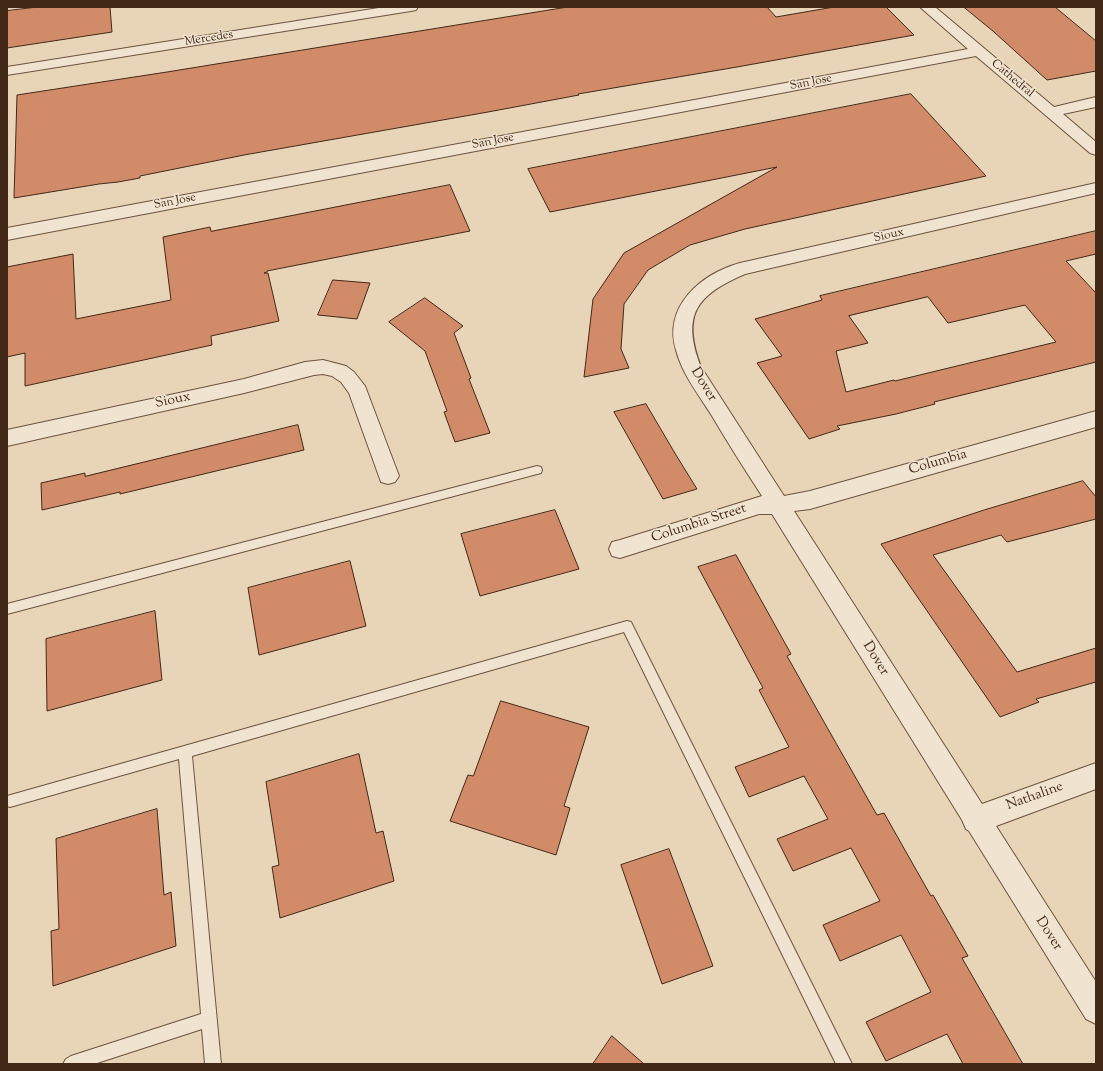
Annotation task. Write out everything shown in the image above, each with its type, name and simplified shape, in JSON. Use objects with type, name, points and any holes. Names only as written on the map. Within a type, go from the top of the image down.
[{"type":"street","name":"Mercedes","points":[[7,71],[411,7]]},
{"type":"street","name":"Cathedral","points":[[927,7],[1096,150]]},
{"type":"street","name":"San Jose","points":[[7,234],[979,51]]},
{"type":"street","points":[[1051,112],[1096,102]]},
{"type":"street","name":"Sioux","points":[[690,302],[700,290],[710,282],[740,269],[1096,188]]},
{"type":"street","name":"Dover","points":[[690,302],[682,325],[685,354],[692,368],[975,820],[1096,1009]]},
{"type":"street","name":"Sioux","points":[[7,438],[263,382],[310,368],[324,367],[339,370],[350,379],[358,391],[388,476]]},
{"type":"street","name":"Columbia","points":[[779,505],[810,500],[1096,419]]},
{"type":"street","name":"Columbia Street","points":[[620,549],[759,505],[779,505]]},
{"type":"street","name":"Nathaline","points":[[975,820],[1096,776]]},
{"type":"lane","points":[[7,609],[537,470]]},
{"type":"lane","points":[[10,801],[627,626],[844,1064]]},
{"type":"lane","points":[[185,752],[213,1064]]},
{"type":"lane","points":[[71,1064],[210,1019]]},
{"type":"building","points":[[38,7],[110,7],[112,32],[7,48],[7,11]]},
{"type":"building","points":[[568,7],[767,7],[776,17],[834,7],[886,7],[914,35],[244,155],[140,176],[140,178],[118,182],[14,198],[17,95]]},
{"type":"building","points":[[964,7],[1055,7],[1096,41],[1096,71],[1047,80]]},
{"type":"building","points":[[911,94],[986,176],[745,229],[690,245],[648,270],[624,304],[621,349],[629,368],[584,377],[593,299],[624,253],[777,167],[550,212],[528,169]]},
{"type":"building","points":[[450,185],[470,231],[267,271],[264,273],[268,273],[279,321],[211,336],[212,345],[25,386],[25,353],[7,357],[7,267],[73,254],[76,319],[171,300],[163,237],[210,227],[211,231]]},
{"type":"building","points":[[1096,231],[1096,254],[1066,261],[1096,293],[1096,362],[934,402],[935,404],[896,414],[837,426],[840,429],[809,439],[757,363],[782,356],[755,319],[822,300],[820,296]],"holes":[[[928,297],[948,323],[1025,305],[1056,342],[846,392],[836,351],[868,343],[849,316]]]},
{"type":"building","points":[[333,280],[370,283],[357,319],[318,315]]},
{"type":"building","points":[[425,298],[463,326],[454,333],[471,378],[469,379],[490,433],[455,442],[444,412],[447,411],[425,351],[389,322]]},
{"type":"building","points":[[646,404],[697,489],[663,499],[614,412]]},
{"type":"building","points":[[298,425],[304,450],[120,494],[120,492],[42,510],[41,483],[85,473],[85,476]]},
{"type":"building","points":[[1083,481],[1096,497],[1096,519],[1007,542],[1001,535],[933,555],[1017,672],[1096,648],[1096,682],[1036,699],[1039,702],[1000,717],[881,544],[984,510]]},
{"type":"building","points":[[555,510],[579,569],[480,596],[461,534]]},
{"type":"building","points":[[736,555],[791,654],[787,656],[824,722],[877,815],[884,813],[931,896],[933,895],[968,956],[962,958],[1023,1064],[963,1064],[947,1034],[886,1061],[866,1022],[931,992],[901,935],[840,961],[823,925],[880,901],[851,848],[793,871],[777,839],[828,819],[804,776],[749,797],[735,767],[789,747],[759,690],[763,688],[698,567]]},
{"type":"building","points":[[350,561],[366,626],[259,655],[248,588]]},
{"type":"building","points":[[155,611],[162,680],[47,711],[46,639]]},
{"type":"building","points":[[501,701],[589,727],[564,806],[570,808],[556,855],[450,821],[468,775],[473,776]]},
{"type":"building","points":[[359,754],[376,833],[383,831],[394,881],[280,918],[272,867],[279,865],[266,782]]},
{"type":"building","points":[[157,809],[164,895],[171,892],[176,946],[53,986],[51,931],[59,929],[56,839]]},
{"type":"building","points":[[669,849],[713,966],[662,984],[621,865]]},
{"type":"building","points":[[612,1036],[644,1064],[593,1064]]}]
